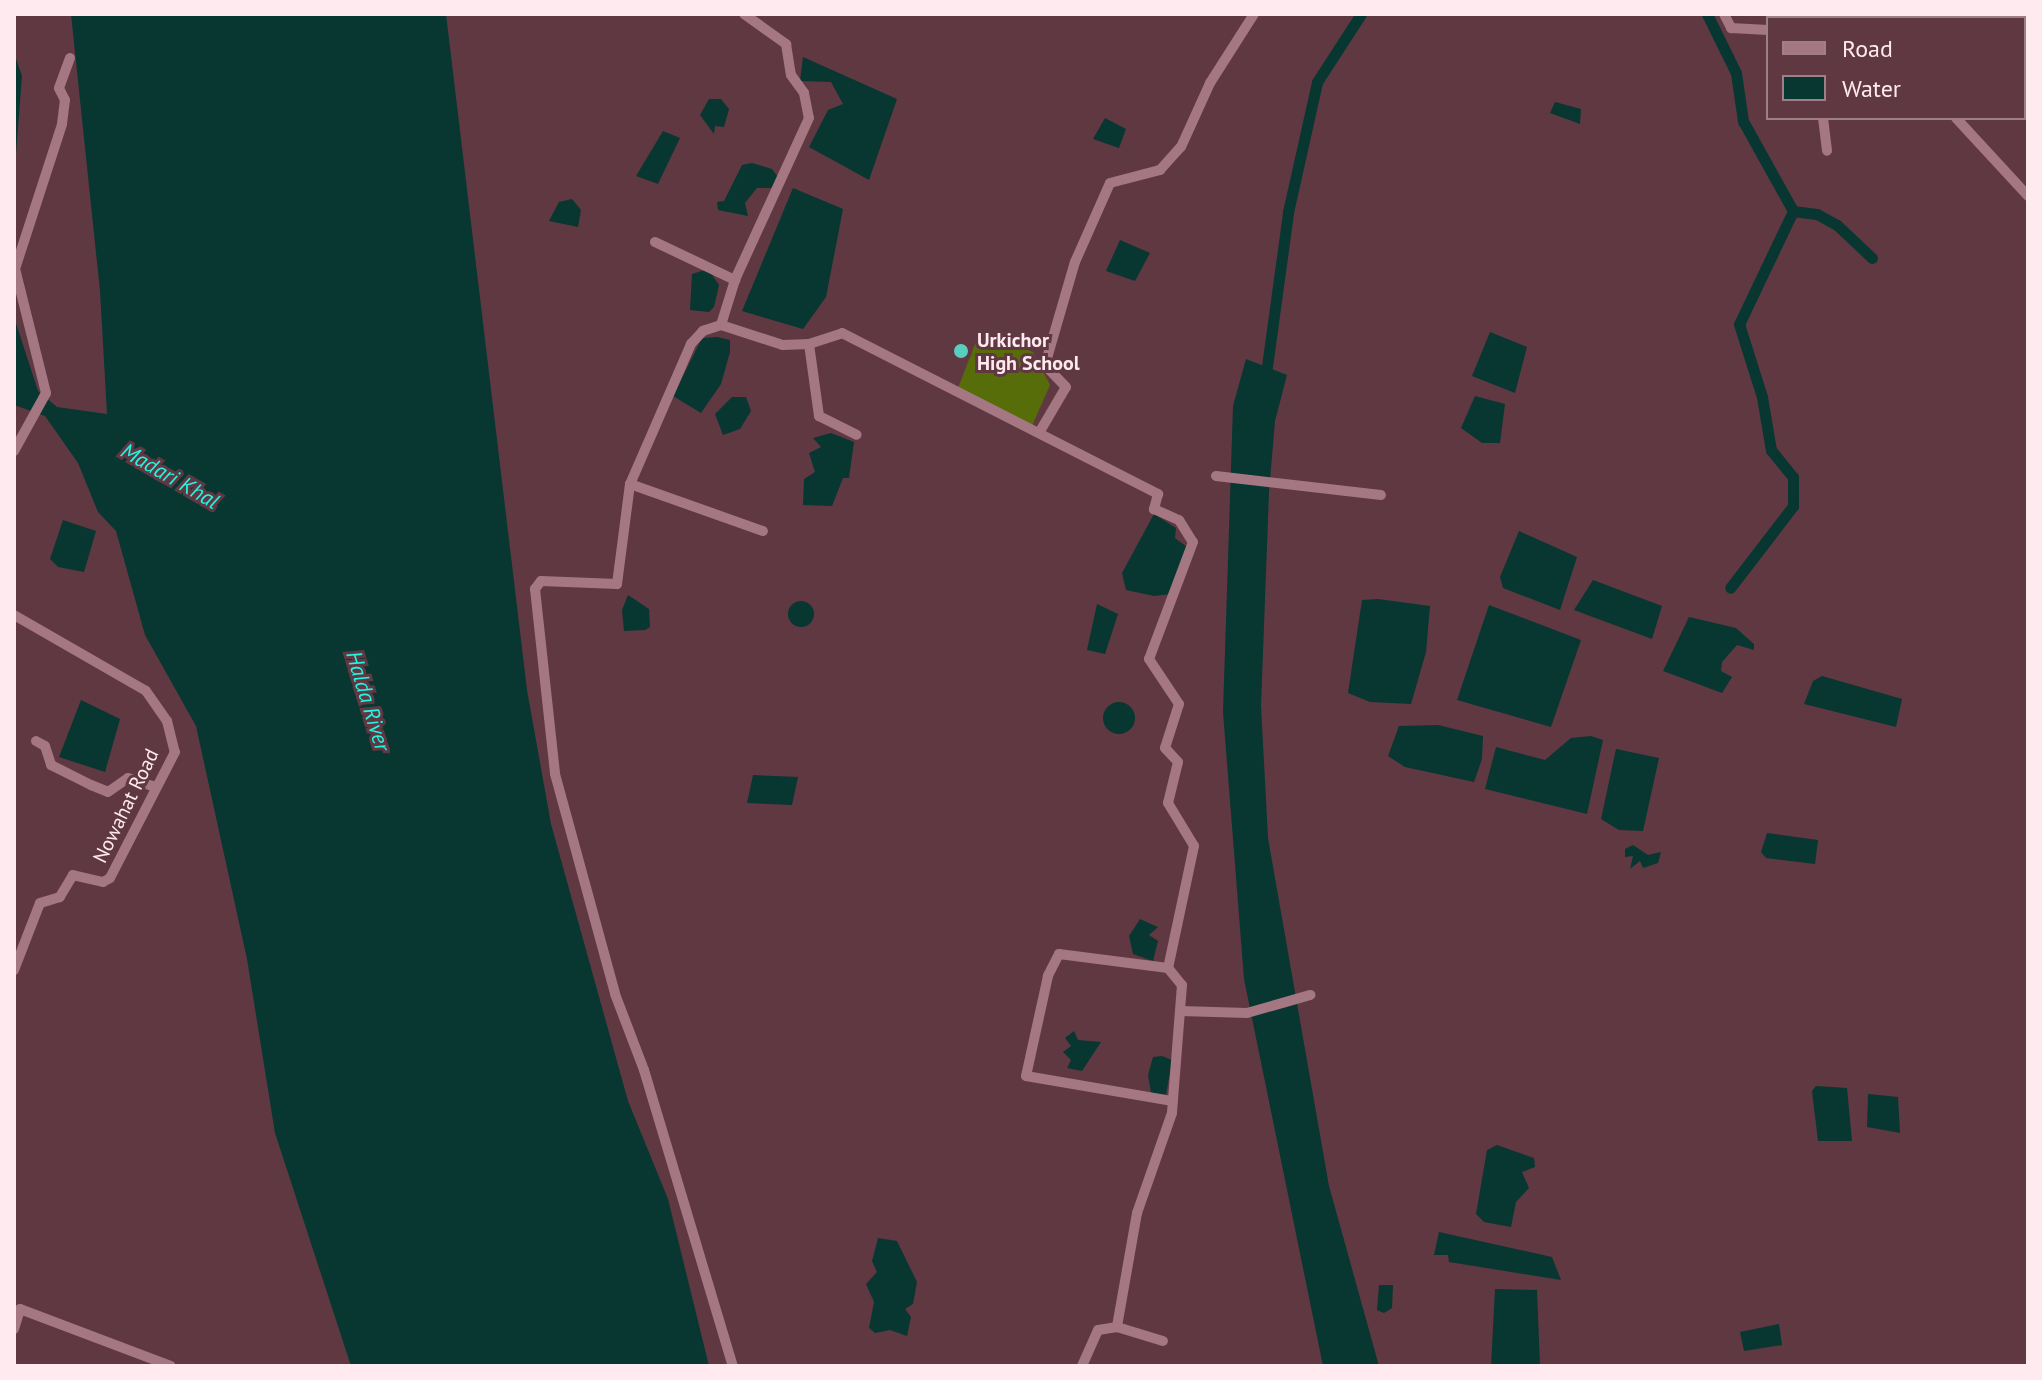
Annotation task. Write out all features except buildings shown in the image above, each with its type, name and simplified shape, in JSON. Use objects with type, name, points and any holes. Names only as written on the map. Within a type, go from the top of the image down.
[{"type":"street","points":[[721,325],[735,280],[776,197],[810,110],[791,75],[786,44],[744,14]]},
{"type":"street","points":[[1039,433],[1066,387],[1045,365],[1075,262],[1110,183],[1160,170],[1181,147],[1210,83],[1254,14]]},
{"type":"street","points":[[1724,14],[1731,28],[1766,30]]},
{"type":"street","points":[[14,451],[46,393],[15,269],[62,124],[65,100],[59,88],[70,58]]},
{"type":"street","points":[[1823,120],[1827,151]]},
{"type":"street","points":[[1958,120],[2028,196]]},
{"type":"street","points":[[655,242],[735,280]]},
{"type":"street","points":[[733,1366],[644,1070],[615,994],[555,774],[535,589],[541,581],[617,584],[630,484],[691,344],[703,331],[721,325],[773,344],[809,344],[842,333],[1158,494],[1154,509],[1179,520],[1193,542],[1149,659],[1179,704],[1165,748],[1178,762],[1168,803],[1194,846],[1168,968]]},
{"type":"street","points":[[809,344],[819,416],[857,435]]},
{"type":"street","points":[[1216,476],[1381,495]]},
{"type":"street","points":[[630,484],[763,531]]},
{"type":"street","name":"Nowahat Road","points":[[14,970],[37,905],[60,897],[73,875],[103,882],[110,878],[175,752],[167,721],[146,691],[19,618]]},
{"type":"street","points":[[36,741],[45,746],[51,765],[108,792],[128,778],[156,787]]},
{"type":"street","points":[[1117,1327],[1137,1213],[1173,1101],[1182,985],[1168,968],[1059,954],[1048,976],[1026,1076],[1173,1101]]},
{"type":"street","points":[[1181,1011],[1247,1013],[1310,995]]},
{"type":"street","points":[[14,1329],[20,1309],[171,1366]]},
{"type":"street","points":[[1082,1366],[1098,1330],[1117,1327],[1163,1341]]},
{"type":"green space","points":[[980,331],[1033,352],[1050,385],[1032,426],[958,388]]},
{"type":"water","points":[[71,14],[446,14],[527,690],[551,824],[628,1101],[668,1199],[709,1366],[351,1366],[275,1133],[247,959],[196,726],[145,635],[116,531],[98,512],[78,463],[45,416],[14,405],[14,317],[38,391],[57,407],[107,414],[100,291]]},
{"type":"water","points":[[14,53],[22,76],[14,180]]},
{"type":"water","points":[[803,57],[897,99],[869,180],[809,147],[828,110],[843,104],[831,82],[800,81]]},
{"type":"water","points":[[709,99],[721,99],[729,109],[724,127],[715,126],[714,134],[700,115]]},
{"type":"water","points":[[1555,102],[1581,109],[1580,124],[1550,113]]},
{"type":"water","points":[[1105,118],[1126,129],[1119,148],[1093,139]]},
{"type":"water","points":[[663,131],[680,138],[658,184],[636,176]]},
{"type":"water","points":[[752,163],[772,169],[778,177],[775,188],[757,188],[745,203],[748,216],[718,210],[717,202],[724,201],[742,165]]},
{"type":"water","points":[[793,188],[843,209],[826,297],[803,329],[742,311]]},
{"type":"water","points":[[572,199],[581,210],[578,227],[549,221],[559,202]]},
{"type":"water","points":[[1120,240],[1150,253],[1135,281],[1106,271]]},
{"type":"water","points":[[708,269],[719,285],[714,307],[709,312],[690,310],[692,274]]},
{"type":"water","points":[[1490,332],[1527,347],[1515,393],[1472,376]]},
{"type":"water","points":[[702,338],[730,340],[730,352],[721,384],[701,413],[673,396]]},
{"type":"water","points":[[1246,359],[1287,375],[1275,421],[1269,492],[1261,706],[1268,838],[1329,1186],[1379,1366],[1323,1366],[1244,979],[1223,712],[1233,406]]},
{"type":"water","points":[[1475,396],[1505,404],[1500,443],[1482,443],[1461,428]]},
{"type":"water","points":[[732,397],[746,397],[751,411],[740,429],[723,435],[715,414]]},
{"type":"water","points":[[831,433],[854,442],[849,478],[843,478],[832,506],[803,505],[804,479],[815,472],[809,453],[821,447],[813,438]]},
{"type":"water","points":[[1154,514],[1176,528],[1175,538],[1187,547],[1171,594],[1154,596],[1126,590],[1122,573]]},
{"type":"water","points":[[63,520],[96,531],[84,572],[58,567],[50,559]]},
{"type":"water","points":[[1519,531],[1577,557],[1560,610],[1503,588],[1500,577]]},
{"type":"water","points":[[1593,580],[1662,606],[1652,639],[1574,610]]},
{"type":"water","points":[[628,595],[649,609],[650,627],[645,630],[624,631],[622,610]]},
{"type":"water","points":[[1378,599],[1430,606],[1426,652],[1411,704],[1370,702],[1348,693],[1362,600]]},
{"type":"water","points":[[801,601],[810,605],[814,614],[810,623],[801,627],[792,623],[788,614],[792,605]]},
{"type":"water","points":[[1097,604],[1118,614],[1105,654],[1087,650]]},
{"type":"water","points":[[1489,605],[1581,640],[1551,727],[1457,700]]},
{"type":"water","points":[[1689,617],[1736,628],[1754,644],[1754,650],[1737,645],[1722,662],[1721,671],[1732,677],[1722,693],[1663,671]]},
{"type":"water","points":[[1822,676],[1902,699],[1896,727],[1804,704],[1813,681]]},
{"type":"water","points":[[81,700],[120,719],[105,772],[59,757]]},
{"type":"water","points":[[1119,702],[1130,707],[1135,718],[1130,729],[1119,734],[1108,729],[1103,718],[1108,707]]},
{"type":"water","points":[[1438,725],[1483,736],[1482,759],[1474,782],[1405,767],[1388,756],[1399,726]]},
{"type":"water","points":[[1591,736],[1603,740],[1587,814],[1485,789],[1496,747],[1545,760],[1571,738]]},
{"type":"water","points":[[1616,749],[1659,758],[1643,831],[1619,830],[1601,819]]},
{"type":"water","points":[[753,775],[798,777],[792,805],[747,803]]},
{"type":"water","points":[[1767,833],[1818,840],[1815,864],[1766,858],[1761,852]]},
{"type":"water","points":[[1633,845],[1648,855],[1661,852],[1658,863],[1643,868],[1640,861],[1630,869],[1633,856],[1625,857],[1625,849]]},
{"type":"water","points":[[1140,919],[1158,927],[1149,935],[1158,941],[1153,961],[1133,954],[1129,936]]},
{"type":"water","points":[[1074,1031],[1078,1040],[1101,1042],[1082,1071],[1067,1068],[1071,1060],[1063,1052],[1071,1046],[1065,1038]]},
{"type":"water","points":[[1153,1057],[1172,1060],[1166,1095],[1151,1093],[1148,1075]]},
{"type":"water","points":[[1816,1086],[1847,1088],[1852,1141],[1818,1141],[1812,1091]]},
{"type":"water","points":[[1868,1094],[1898,1097],[1900,1133],[1867,1127]]},
{"type":"water","points":[[1497,1145],[1534,1158],[1535,1167],[1522,1172],[1529,1188],[1516,1202],[1511,1227],[1484,1222],[1476,1214],[1487,1150]]},
{"type":"water","points":[[1439,1232],[1552,1257],[1561,1280],[1449,1262],[1448,1255],[1434,1255]]},
{"type":"water","points":[[878,1238],[897,1241],[917,1282],[913,1304],[905,1309],[911,1317],[907,1336],[890,1330],[875,1333],[869,1328],[874,1302],[866,1284],[877,1272],[872,1261]]},
{"type":"water","points":[[1379,1285],[1393,1285],[1392,1308],[1384,1313],[1377,1310]]},
{"type":"water","points":[[1495,1289],[1537,1290],[1540,1366],[1491,1366]]},
{"type":"water","points":[[1779,1324],[1782,1345],[1744,1351],[1740,1332]]},
{"type":"waterway","points":[[1265,381],[1288,212],[1317,82],[1361,14]]},
{"type":"waterway","points":[[1707,14],[1736,73],[1743,121],[1793,211],[1739,324],[1762,397],[1771,450],[1793,477],[1793,506],[1730,588]]},
{"type":"waterway","points":[[1869,14],[1876,16]]},
{"type":"waterway","points":[[1793,211],[1817,214],[1837,225],[1872,258]]},
{"type":"place","name":"Urkichor High School","points":[[961,351]]},
{"type":"water label","name":"Madari Khal","points":[[170,476]]},
{"type":"water label","name":"Halda River","points":[[368,701]]}]
